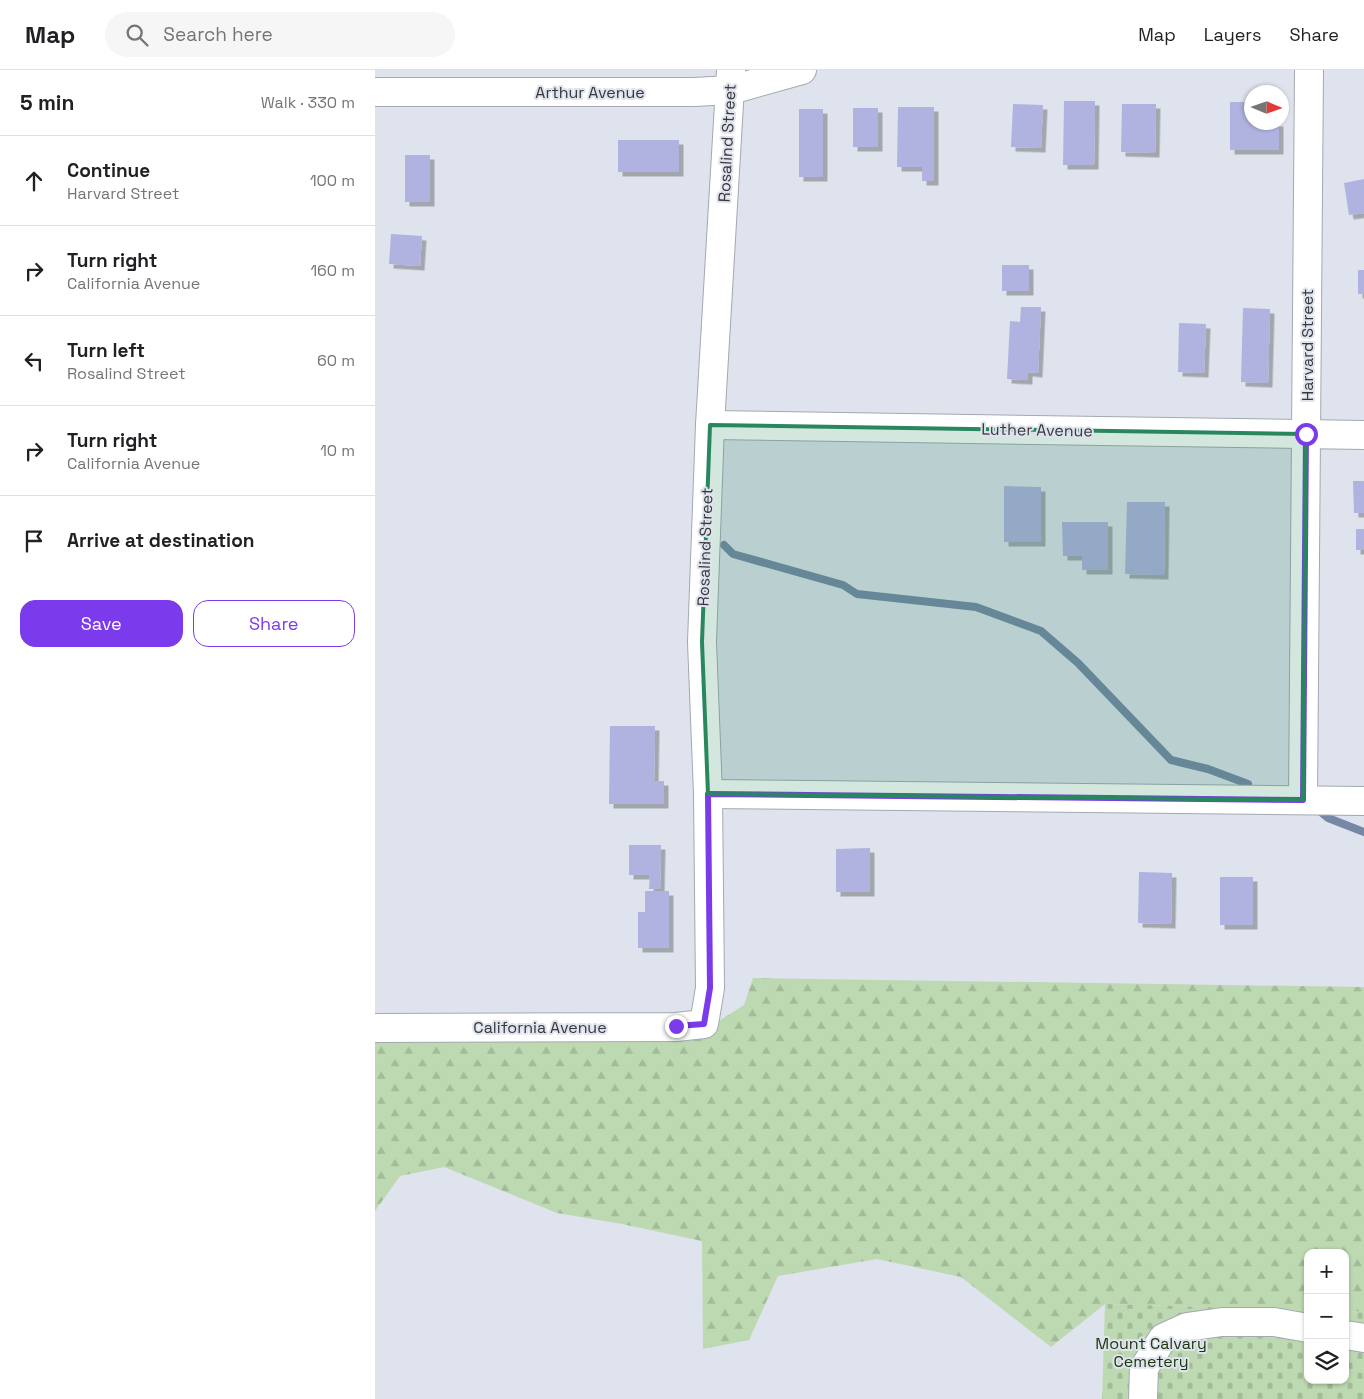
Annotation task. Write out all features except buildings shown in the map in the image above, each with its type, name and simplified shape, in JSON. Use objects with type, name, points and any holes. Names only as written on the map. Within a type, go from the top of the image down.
[{"type":"street","name":"Arthur Avenue","points":[[375,92],[694,92],[731,80],[802,70]]},
{"type":"street","name":"Harvard Street","points":[[1303,800],[1309,70]]},
{"type":"street","name":"Rosalind Street","points":[[704,1024],[710,988],[708,794],[702,642],[710,425],[731,80]]},
{"type":"street","name":"Luther Avenue","points":[[710,425],[1364,435]]},
{"type":"street","points":[[708,794],[1364,801]]},
{"type":"street","name":"California Avenue","points":[[375,1028],[676,1026],[704,1024]]},
{"type":"street","points":[[1143,1399],[1144,1368],[1163,1338],[1187,1327],[1222,1322],[1273,1322],[1304,1327]]},
{"type":"street","points":[[1349,1336],[1364,1338]]},
{"type":"highlighted area","points":[[710,425],[1306,434],[1303,800],[708,794],[702,642]]},
{"type":"green space","points":[[753,978],[1364,987],[1364,1312],[1349,1311],[1349,1249],[1304,1249],[1304,1310],[1105,1304],[1051,1347],[961,1277],[877,1259],[778,1276],[749,1340],[703,1349],[702,1241],[622,1224],[557,1213],[444,1167],[400,1176],[375,1211],[375,1038],[689,1040],[744,1005]]},
{"type":"green space","name":"Mount Calvary Cemetery","points":[[1105,1304],[1304,1310],[1304,1384],[1349,1384],[1349,1311],[1364,1312],[1364,1399],[1102,1399]]},
{"type":"waterway","points":[[724,545],[733,554],[843,585],[857,594],[976,607],[1041,631],[1078,663],[1171,760],[1208,769],[1248,784]]},
{"type":"waterway","points":[[1317,809],[1328,818],[1364,832]]},
{"type":"route","points":[[676,1026],[704,1024],[710,988],[708,794],[1303,800],[1306,434]]}]
